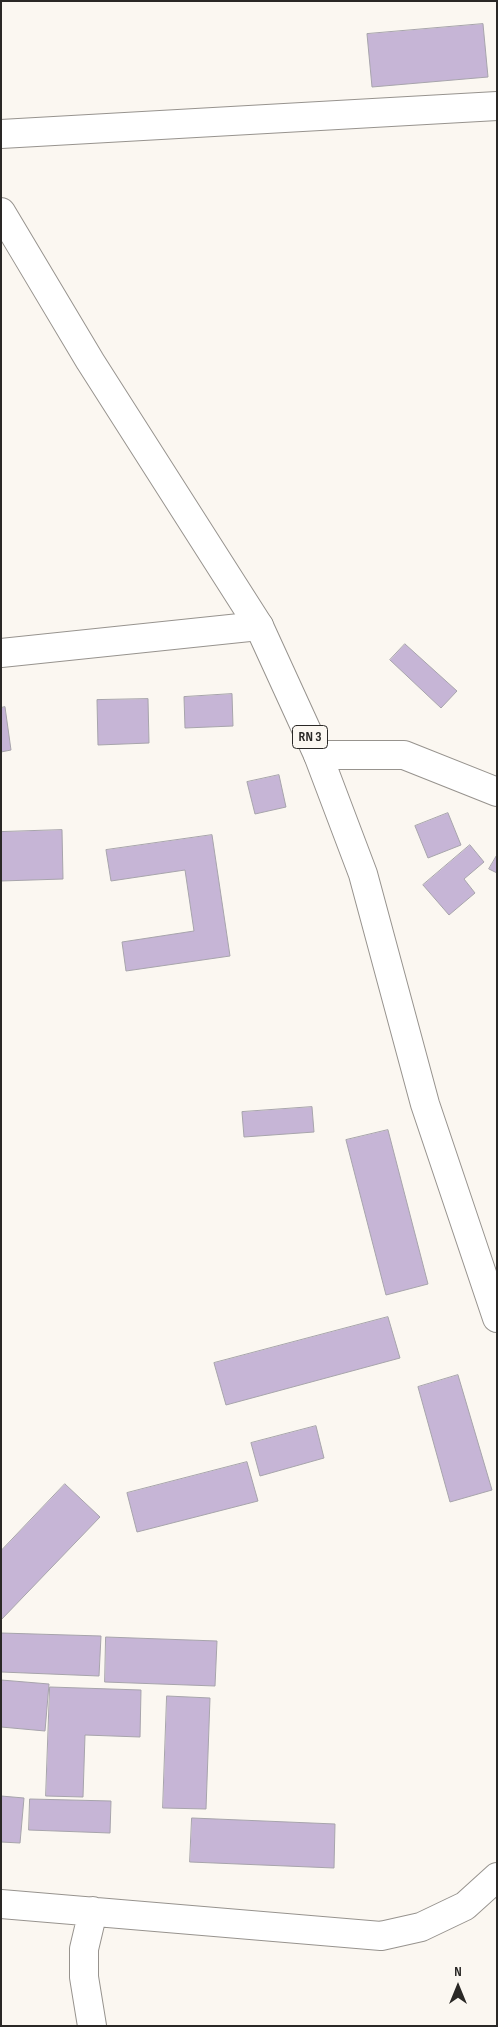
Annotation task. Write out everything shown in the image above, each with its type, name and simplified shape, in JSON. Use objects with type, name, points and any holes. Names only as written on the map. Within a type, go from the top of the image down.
[{"type":"main road","points":[[1,134],[497,106]]},
{"type":"main road","name":"RN 3","points":[[1,212],[90,361],[259,626],[318,756],[363,874],[425,1104],[497,1318]]},
{"type":"main road","points":[[1,653],[259,626]]},
{"type":"main road","points":[[318,756],[404,754],[497,792]]},
{"type":"main road","points":[[1,1904],[310,1932],[381,1936],[421,1927],[465,1906],[497,1877]]},
{"type":"main road","points":[[92,2026],[84,1977],[84,1949],[93,1911]]},
{"type":"building","points":[[483,24],[488,77],[372,87],[367,34]]},
{"type":"building","points":[[405,644],[457,691],[441,708],[390,660]]},
{"type":"building","points":[[232,694],[233,726],[185,728],[184,697]]},
{"type":"building","points":[[148,699],[149,743],[98,745],[97,700]]},
{"type":"building","points":[[5,707],[11,750],[1,752],[1,708]]},
{"type":"building","points":[[279,775],[286,807],[255,814],[247,782]]},
{"type":"building","points":[[448,813],[461,845],[428,858],[415,826]]},
{"type":"building","points":[[62,830],[63,879],[1,881],[1,832]]},
{"type":"building","points":[[212,835],[230,956],[126,971],[122,942],[194,931],[185,870],[111,881],[106,850]]},
{"type":"building","points":[[470,845],[484,862],[464,879],[475,893],[449,915],[423,885]]},
{"type":"building","points":[[497,855],[497,873],[489,869]]},
{"type":"building","points":[[312,1107],[314,1132],[244,1137],[242,1112]]},
{"type":"building","points":[[388,1130],[428,1284],[386,1295],[346,1140]]},
{"type":"building","points":[[388,1317],[400,1358],[226,1405],[214,1363]]},
{"type":"building","points":[[458,1375],[492,1490],[450,1502],[418,1387]]},
{"type":"building","points":[[316,1426],[324,1458],[260,1476],[251,1443]]},
{"type":"building","points":[[247,1462],[258,1501],[137,1532],[127,1493]]},
{"type":"building","points":[[65,1484],[100,1517],[1,1620],[1,1551]]},
{"type":"building","points":[[1,1633],[101,1636],[99,1676],[1,1672]]},
{"type":"building","points":[[106,1637],[217,1641],[215,1686],[105,1682]]},
{"type":"building","points":[[1,1680],[49,1684],[45,1731],[1,1727]]},
{"type":"building","points":[[50,1687],[141,1690],[140,1737],[85,1735],[83,1797],[46,1796]]},
{"type":"building","points":[[167,1696],[210,1698],[206,1809],[163,1808]]},
{"type":"building","points":[[1,1796],[24,1798],[20,1843],[1,1842]]},
{"type":"building","points":[[30,1799],[111,1801],[110,1833],[29,1830]]},
{"type":"building","points":[[192,1818],[335,1824],[334,1868],[190,1862]]}]
